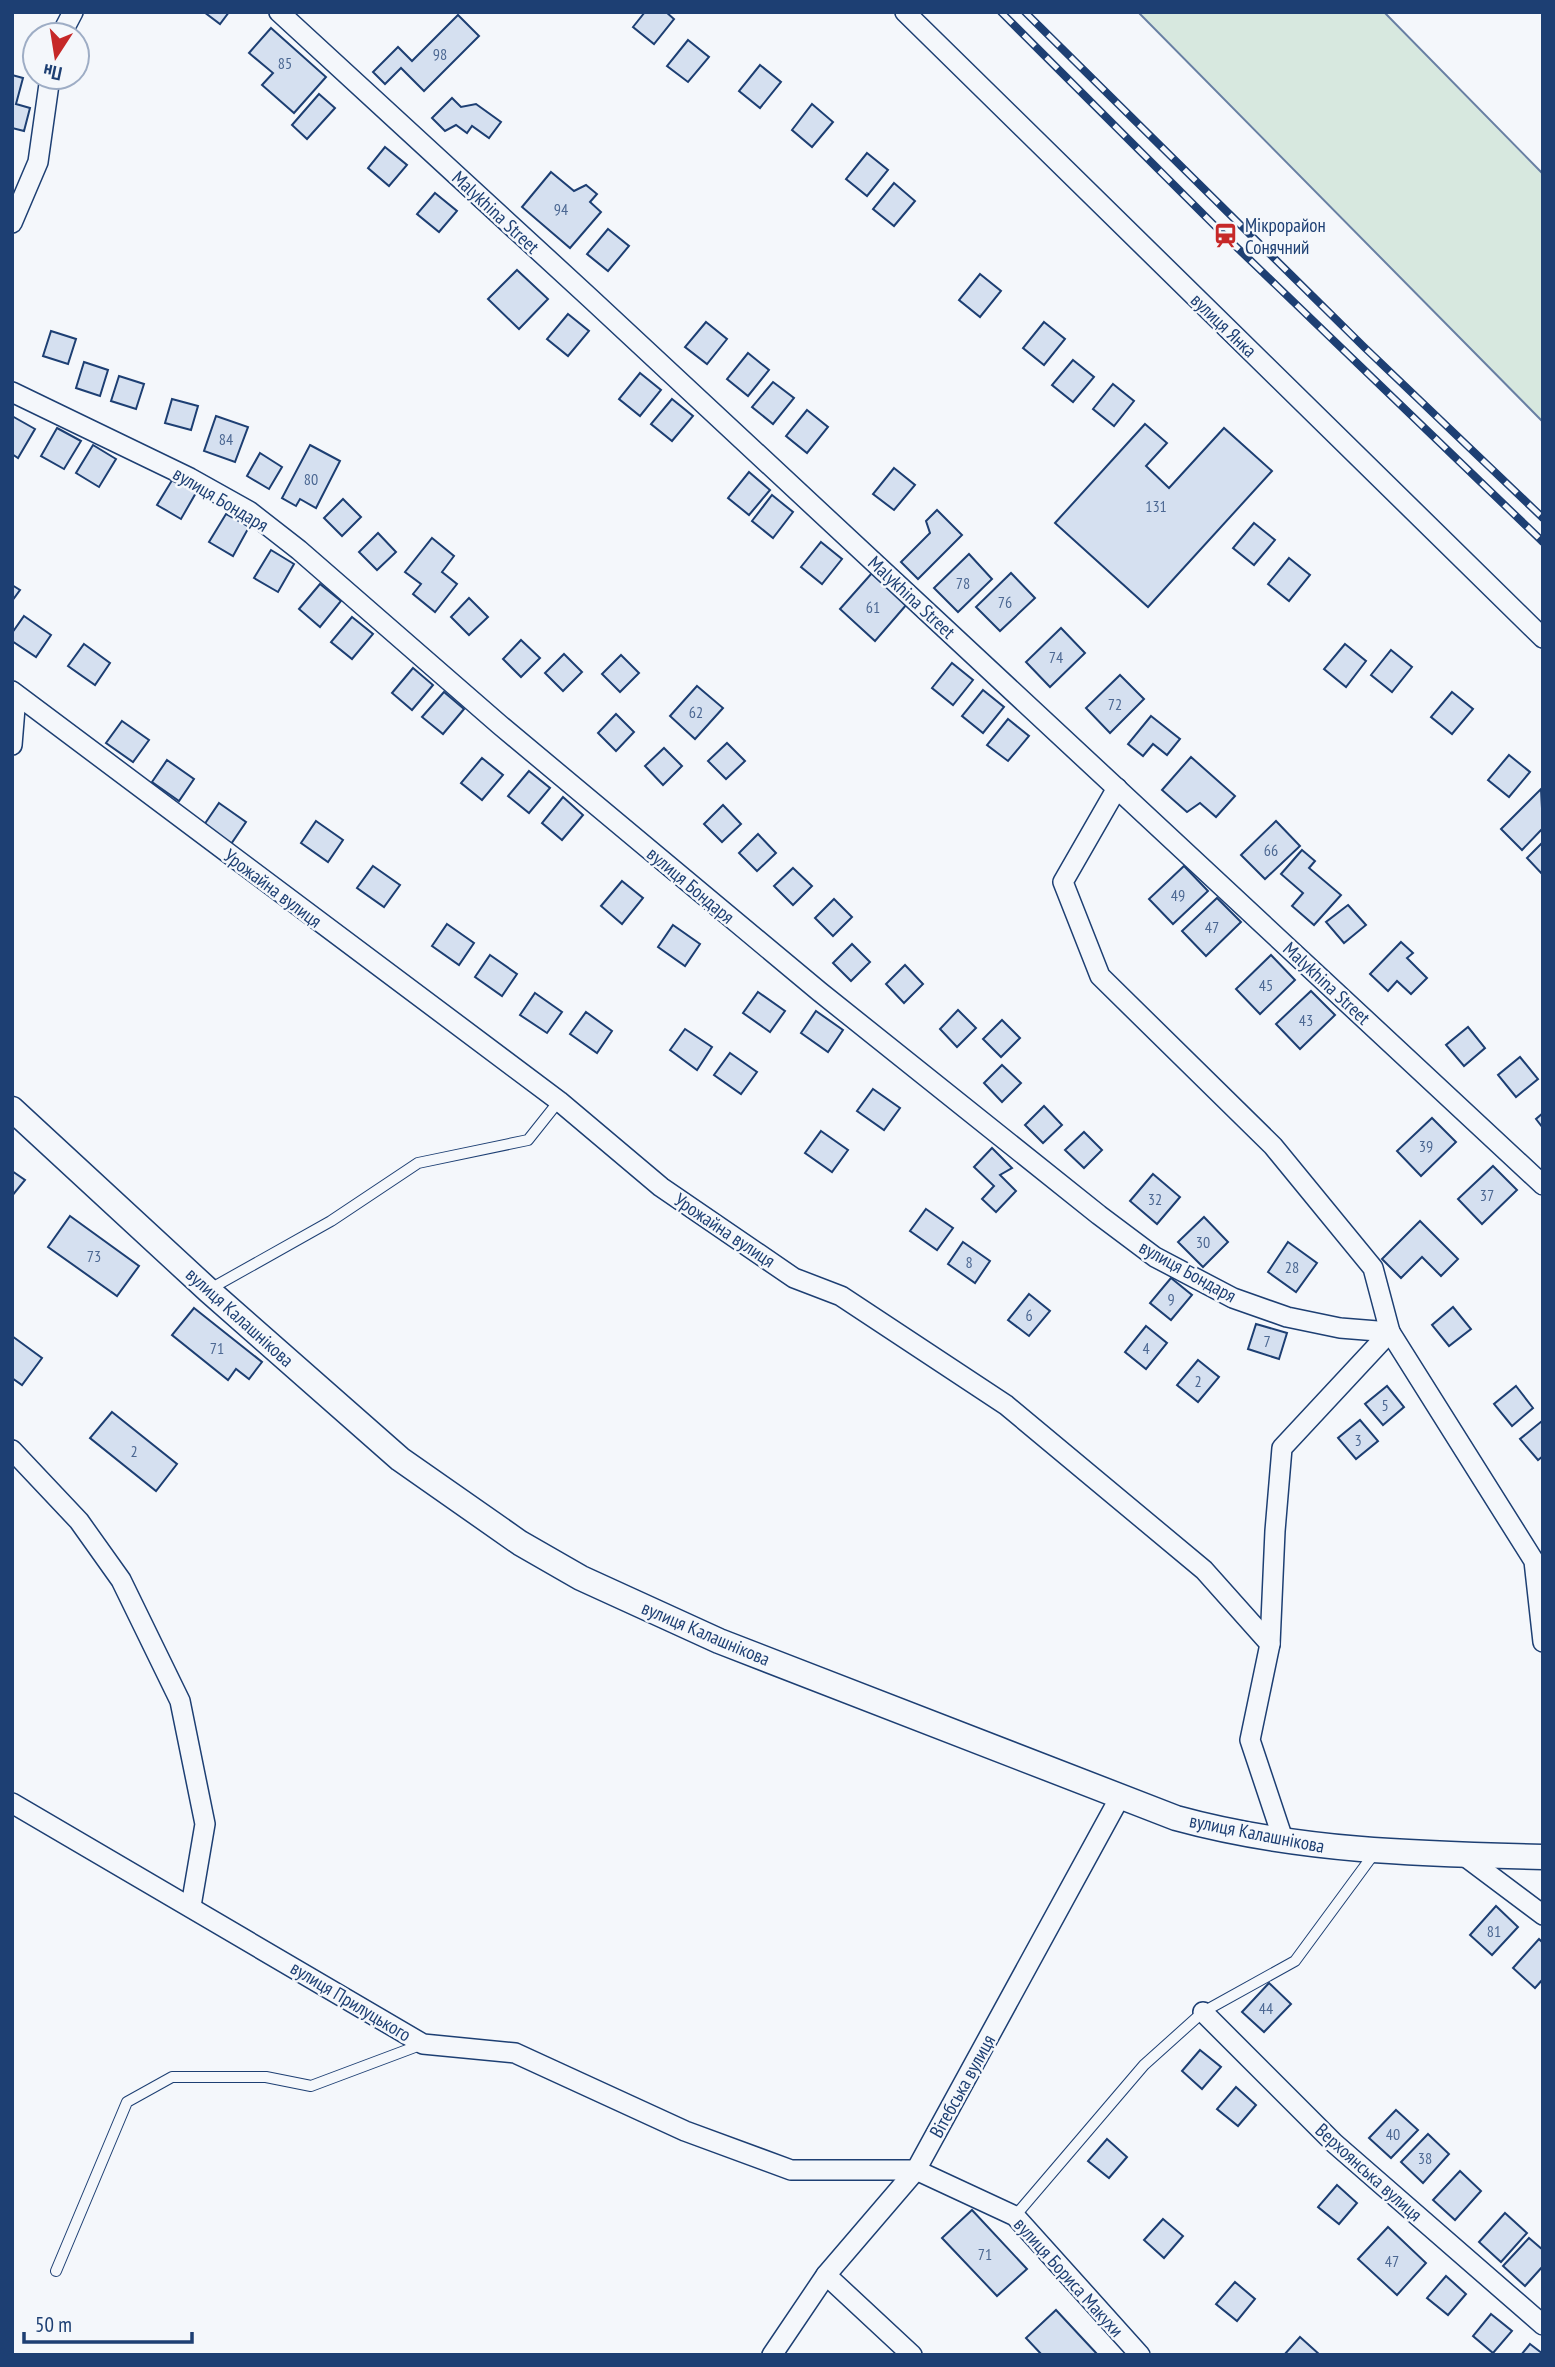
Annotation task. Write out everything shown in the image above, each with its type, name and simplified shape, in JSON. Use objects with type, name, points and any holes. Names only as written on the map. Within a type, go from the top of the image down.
[{"type":"street","name":"Malykhina Street","points":[[279,12],[1543,1185]]},
{"type":"street","name":"вулиця Янка","points":[[905,12],[1543,638]]},
{"type":"street","points":[[12,223],[38,162],[48,91]]},
{"type":"street","name":"вулиця Бондаря","points":[[12,392],[190,478],[249,511],[299,550],[500,725],[820,992],[1155,1257],[1233,1298],[1287,1317],[1340,1328],[1390,1332]]},
{"type":"street","points":[[12,745],[14,694]]},
{"type":"street","name":"Урожайна вулиця","points":[[14,694],[559,1101],[661,1186],[794,1278],[841,1296],[1006,1405],[1204,1570],[1270,1644]]},
{"type":"street","points":[[1117,788],[1063,882],[1100,976],[1273,1146],[1373,1268],[1390,1332],[1534,1561],[1543,1642]]},
{"type":"street","name":"вулиця Калашнікова","points":[[12,1109],[208,1290],[400,1459],[520,1543],[581,1578],[719,1641],[1176,1818],[1223,1831],[1284,1842],[1377,1851],[1543,1857]]},
{"type":"street","points":[[1284,1842],[1250,1740],[1270,1644],[1282,1448],[1390,1332]]},
{"type":"street","points":[[12,1450],[79,1521],[121,1580],[180,1701],[205,1824],[191,1906]]},
{"type":"street","name":"Вітебська вулиця","points":[[772,2355],[826,2275],[916,2170],[1120,1797]]},
{"type":"street","name":"вулиця Прилуцького","points":[[12,1803],[423,2044],[515,2053],[685,2131],[791,2170],[916,2170]]},
{"type":"street","points":[[1463,1855],[1543,1915]]},
{"type":"street","name":"Верхоянська вулиця","points":[[1203,2012],[1334,2143],[1543,2325]]},
{"type":"street","name":"вулиця Бориса Макухи","points":[[916,2170],[1015,2216],[1140,2355]]},
{"type":"street","points":[[826,2275],[912,2355]]},
{"type":"lane","points":[[208,1290],[331,1221],[418,1163],[528,1140],[559,1101]]},
{"type":"lane","points":[[1015,2216],[1144,2065],[1203,2012],[1295,1962],[1377,1851]]},
{"type":"lane","points":[[56,2271],[127,2102],[172,2077],[266,2077],[310,2086],[423,2044]]},
{"type":"shaded area","points":[[1138,12],[1384,12],[1543,174],[1543,422]]},
{"type":"building","points":[[204,12],[229,12],[220,24]]},
{"type":"building","points":[[645,12],[666,12],[674,19],[654,44],[633,27]]},
{"type":"building","points":[[458,15],[479,36],[424,91],[401,68],[385,84],[373,72],[398,47],[412,61]]},
{"type":"building","points":[[271,28],[326,77],[294,113],[262,85],[273,73],[249,53]]},
{"type":"building","points":[[688,40],[709,57],[688,82],[667,66]]},
{"type":"building","points":[[760,65],[781,82],[760,108],[739,91]]},
{"type":"building","points":[[12,75],[21,77],[16,104],[30,108],[24,131],[12,128]]},
{"type":"building","points":[[319,94],[335,108],[307,139],[292,125]]},
{"type":"building","points":[[452,98],[461,107],[476,104],[501,122],[489,138],[472,126],[467,133],[456,125],[445,131],[432,118]]},
{"type":"building","points":[[812,104],[833,122],[812,147],[792,130]]},
{"type":"building","points":[[385,147],[407,165],[389,186],[368,168]]},
{"type":"building","points":[[867,153],[888,170],[867,196],[846,179]]},
{"type":"building","points":[[551,172],[574,191],[586,185],[597,194],[590,202],[601,212],[570,248],[522,207]]},
{"type":"building","points":[[894,183],[915,201],[894,226],[873,209]]},
{"type":"building","points":[[435,193],[457,211],[439,232],[417,214]]},
{"type":"building","points":[[608,229],[629,246],[608,271],[587,254]]},
{"type":"building","points":[[517,270],[548,299],[519,329],[488,299]]},
{"type":"building","points":[[980,274],[1001,291],[980,317],[959,300]]},
{"type":"building","points":[[568,314],[589,331],[568,356],[547,339]]},
{"type":"building","points":[[706,322],[727,339],[707,364],[685,347]]},
{"type":"building","points":[[1044,322],[1065,339],[1044,365],[1023,348]]},
{"type":"building","points":[[51,331],[76,339],[68,364],[43,356]]},
{"type":"building","points":[[748,353],[769,370],[748,396],[727,379]]},
{"type":"building","points":[[1073,360],[1094,377],[1073,402],[1052,385]]},
{"type":"building","points":[[84,362],[108,370],[100,396],[76,388]]},
{"type":"building","points":[[640,373],[661,390],[640,416],[619,399]]},
{"type":"building","points":[[119,376],[144,384],[136,409],[111,401]]},
{"type":"building","points":[[773,382],[794,398],[773,424],[752,407]]},
{"type":"building","points":[[1113,384],[1134,401],[1114,426],[1093,409]]},
{"type":"building","points":[[172,399],[198,406],[191,430],[165,423]]},
{"type":"building","points":[[672,399],[693,416],[672,441],[651,424]]},
{"type":"building","points":[[807,410],[828,427],[807,453],[786,436]]},
{"type":"building","points":[[12,416],[35,429],[18,458],[12,454]]},
{"type":"building","points":[[216,416],[248,427],[235,462],[204,451]]},
{"type":"building","points":[[1145,424],[1167,443],[1146,466],[1169,488],[1224,428],[1272,471],[1148,607],[1055,523]]},
{"type":"building","points":[[57,428],[81,441],[64,469],[41,456]]},
{"type":"building","points":[[93,445],[116,459],[99,487],[76,473]]},
{"type":"building","points":[[310,445],[340,461],[316,508],[300,499],[296,506],[282,498]]},
{"type":"building","points":[[260,453],[282,467],[269,489],[247,476]]},
{"type":"building","points":[[894,468],[915,485],[894,510],[873,494]]},
{"type":"building","points":[[749,472],[770,490],[749,515],[728,498]]},
{"type":"building","points":[[174,477],[197,491],[181,519],[157,505]]},
{"type":"building","points":[[772,495],[793,512],[773,538],[752,521]]},
{"type":"building","points":[[343,499],[361,517],[342,536],[324,518]]},
{"type":"building","points":[[937,510],[962,535],[918,579],[901,562],[930,533],[926,521]]},
{"type":"building","points":[[226,514],[249,527],[233,556],[209,542]]},
{"type":"building","points":[[1254,523],[1275,540],[1254,565],[1233,548]]},
{"type":"building","points":[[378,533],[396,552],[377,570],[359,552]]},
{"type":"building","points":[[432,538],[454,556],[442,572],[457,584],[435,612],[413,594],[421,584],[405,572]]},
{"type":"building","points":[[821,542],[842,559],[822,584],[801,567]]},
{"type":"building","points":[[271,550],[294,564],[278,592],[254,578]]},
{"type":"building","points":[[969,554],[992,579],[958,612],[934,588]]},
{"type":"building","points":[[1289,558],[1310,575],[1289,601],[1268,584]]},
{"type":"building","points":[[872,573],[907,604],[875,641],[840,609]]},
{"type":"building","points":[[1011,573],[1035,598],[1000,631],[976,607]]},
{"type":"building","points":[[320,584],[341,601],[320,627],[299,609]]},
{"type":"building","points":[[12,585],[20,590],[12,601]]},
{"type":"building","points":[[469,598],[488,617],[469,635],[451,617]]},
{"type":"building","points":[[24,616],[51,635],[36,657],[12,641],[12,633]]},
{"type":"building","points":[[352,617],[373,634],[352,659],[331,642]]},
{"type":"building","points":[[1061,628],[1085,653],[1050,687],[1026,662]]},
{"type":"building","points":[[521,640],[540,658],[521,677],[503,659]]},
{"type":"building","points":[[84,644],[110,663],[95,685],[68,666]]},
{"type":"building","points":[[1345,644],[1366,661],[1346,687],[1324,669]]},
{"type":"building","points":[[1391,650],[1412,667],[1392,692],[1371,675]]},
{"type":"building","points":[[564,654],[582,672],[563,691],[545,673]]},
{"type":"building","points":[[621,655],[639,673],[620,692],[602,674]]},
{"type":"building","points":[[952,663],[973,680],[953,705],[932,688]]},
{"type":"building","points":[[413,668],[433,685],[412,710],[392,693]]},
{"type":"building","points":[[1120,675],[1144,699],[1110,733],[1086,708]]},
{"type":"building","points":[[697,686],[723,708],[695,739],[670,716]]},
{"type":"building","points":[[983,690],[1004,707],[983,733],[962,716]]},
{"type":"building","points":[[444,692],[464,709],[443,734],[422,717]]},
{"type":"building","points":[[1452,692],[1473,709],[1452,734],[1431,717]]},
{"type":"building","points":[[616,714],[634,732],[616,751],[598,733]]},
{"type":"building","points":[[1151,716],[1180,739],[1167,755],[1153,744],[1143,756],[1128,744]]},
{"type":"building","points":[[1008,719],[1029,736],[1008,761],[987,745]]},
{"type":"building","points":[[122,721],[149,740],[133,762],[106,743]]},
{"type":"building","points":[[727,743],[745,761],[726,779],[708,761]]},
{"type":"building","points":[[664,748],[682,766],[663,785],[645,766]]},
{"type":"building","points":[[1509,755],[1530,772],[1509,797],[1488,780]]},
{"type":"building","points":[[1191,757],[1235,796],[1216,817],[1200,803],[1187,812],[1162,790]]},
{"type":"building","points":[[482,758],[503,775],[482,800],[461,783]]},
{"type":"building","points":[[167,760],[194,779],[179,801],[152,782]]},
{"type":"building","points":[[529,771],[550,788],[529,813],[508,796]]},
{"type":"building","points":[[1541,789],[1543,828],[1522,850],[1501,829]]},
{"type":"building","points":[[563,797],[583,815],[562,840],[542,823]]},
{"type":"building","points":[[219,803],[246,822],[231,844],[204,825]]},
{"type":"building","points":[[723,805],[741,824],[722,842],[704,824]]},
{"type":"building","points":[[316,821],[343,840],[328,862],[301,843]]},
{"type":"building","points":[[1276,821],[1300,846],[1265,879],[1241,855]]},
{"type":"building","points":[[758,834],[776,853],[757,871],[739,853]]},
{"type":"building","points":[[1543,842],[1543,875],[1527,858]]},
{"type":"building","points":[[1302,850],[1315,861],[1309,868],[1341,895],[1314,925],[1292,906],[1303,893],[1281,874]]},
{"type":"building","points":[[373,866],[400,885],[384,907],[357,888]]},
{"type":"building","points":[[1184,866],[1208,891],[1173,924],[1149,899]]},
{"type":"building","points":[[793,868],[812,886],[793,905],[774,886]]},
{"type":"building","points":[[622,881],[643,898],[622,924],[601,906]]},
{"type":"building","points":[[1217,898],[1241,922],[1206,956],[1182,931]]},
{"type":"building","points":[[834,899],[852,917],[833,936],[815,918]]},
{"type":"building","points":[[1348,905],[1366,925],[1344,943],[1326,922]]},
{"type":"building","points":[[447,924],[474,943],[459,965],[432,946]]},
{"type":"building","points":[[673,925],[700,944],[685,966],[658,947]]},
{"type":"building","points":[[1401,942],[1413,953],[1407,958],[1427,978],[1411,994],[1397,981],[1388,991],[1370,974]]},
{"type":"building","points":[[852,944],[870,962],[851,981],[833,963]]},
{"type":"building","points":[[490,955],[517,974],[502,996],[475,977]]},
{"type":"building","points":[[1271,955],[1295,980],[1260,1014],[1236,989]]},
{"type":"building","points":[[905,965],[923,984],[904,1003],[886,984]]},
{"type":"building","points":[[1311,991],[1335,1015],[1300,1049],[1276,1024]]},
{"type":"building","points":[[758,992],[785,1011],[770,1032],[743,1013]]},
{"type":"building","points":[[535,993],[562,1012],[547,1033],[520,1015]]},
{"type":"building","points":[[958,1010],[976,1028],[957,1047],[940,1029]]},
{"type":"building","points":[[816,1011],[843,1030],[828,1052],[801,1033]]},
{"type":"building","points":[[586,1012],[612,1031],[597,1053],[570,1034]]},
{"type":"building","points":[[1002,1020],[1020,1038],[1001,1057],[983,1039]]},
{"type":"building","points":[[1468,1027],[1485,1048],[1464,1066],[1446,1045]]},
{"type":"building","points":[[685,1029],[712,1047],[697,1070],[670,1050]]},
{"type":"building","points":[[730,1053],[757,1072],[741,1094],[714,1075]]},
{"type":"building","points":[[1520,1057],[1538,1079],[1516,1097],[1498,1075]]},
{"type":"building","points":[[1002,1065],[1021,1083],[1002,1102],[984,1083]]},
{"type":"building","points":[[873,1089],[900,1108],[884,1130],[857,1111]]},
{"type":"building","points":[[1044,1106],[1062,1125],[1043,1143],[1025,1125]]},
{"type":"building","points":[[1543,1113],[1543,1128],[1536,1119]]},
{"type":"building","points":[[1432,1118],[1456,1142],[1421,1176],[1397,1151]]},
{"type":"building","points":[[821,1131],[848,1150],[832,1172],[805,1153]]},
{"type":"building","points":[[1084,1132],[1102,1150],[1084,1168],[1065,1150]]},
{"type":"building","points":[[992,1148],[1012,1168],[1000,1175],[1016,1191],[996,1212],[982,1199],[994,1186],[974,1167]]},
{"type":"building","points":[[1493,1166],[1517,1190],[1482,1224],[1458,1199]]},
{"type":"building","points":[[12,1171],[25,1180],[12,1196]]},
{"type":"building","points":[[1153,1174],[1180,1197],[1157,1224],[1130,1201]]},
{"type":"building","points":[[926,1209],[953,1228],[937,1250],[910,1231]]},
{"type":"building","points":[[70,1216],[139,1266],[117,1296],[48,1247]]},
{"type":"building","points":[[1204,1217],[1228,1242],[1203,1267],[1178,1242]]},
{"type":"building","points":[[1420,1221],[1458,1259],[1441,1276],[1422,1257],[1401,1278],[1382,1259]]},
{"type":"building","points":[[963,1242],[990,1261],[975,1283],[948,1264]]},
{"type":"building","points":[[1288,1242],[1317,1263],[1296,1292],[1268,1272]]},
{"type":"building","points":[[1171,1278],[1192,1295],[1171,1320],[1150,1303]]},
{"type":"building","points":[[1029,1294],[1050,1311],[1029,1336],[1008,1320]]},
{"type":"building","points":[[1453,1307],[1471,1329],[1449,1346],[1432,1325]]},
{"type":"building","points":[[194,1308],[262,1362],[249,1379],[236,1369],[228,1380],[172,1335]]},
{"type":"building","points":[[1256,1324],[1287,1333],[1279,1359],[1248,1349]]},
{"type":"building","points":[[1146,1326],[1167,1343],[1146,1369],[1125,1352]]},
{"type":"building","points":[[12,1336],[42,1358],[22,1385],[12,1378]]},
{"type":"building","points":[[1198,1360],[1219,1377],[1198,1402],[1177,1385]]},
{"type":"building","points":[[1387,1386],[1404,1407],[1383,1425],[1365,1404]]},
{"type":"building","points":[[1516,1386],[1533,1408],[1512,1426],[1494,1404]]},
{"type":"building","points":[[112,1412],[177,1464],[156,1491],[90,1438]]},
{"type":"building","points":[[1360,1420],[1378,1441],[1356,1459],[1338,1438]]},
{"type":"building","points":[[1542,1421],[1543,1456],[1538,1460],[1520,1439]]},
{"type":"building","points":[[1496,1906],[1518,1927],[1492,1955],[1470,1935]]},
{"type":"building","points":[[1539,1939],[1543,1943],[1543,1979],[1535,1988],[1513,1968]]},
{"type":"building","points":[[1269,1983],[1291,2004],[1264,2032],[1242,2012]]},
{"type":"building","points":[[1200,2050],[1221,2067],[1202,2089],[1182,2071]]},
{"type":"building","points":[[1236,2087],[1256,2105],[1238,2126],[1217,2109]]},
{"type":"building","points":[[1396,2110],[1418,2130],[1391,2158],[1369,2138]]},
{"type":"building","points":[[1428,2134],[1449,2154],[1423,2183],[1401,2162]]},
{"type":"building","points":[[1107,2139],[1127,2157],[1109,2178],[1088,2161]]},
{"type":"building","points":[[1460,2171],[1481,2191],[1455,2220],[1433,2200]]},
{"type":"building","points":[[1337,2185],[1357,2203],[1339,2224],[1318,2207]]},
{"type":"building","points":[[972,2210],[1027,2269],[997,2296],[942,2238]]},
{"type":"building","points":[[1505,2213],[1527,2233],[1501,2262],[1479,2242]]},
{"type":"building","points":[[1163,2219],[1183,2236],[1164,2258],[1144,2240]]},
{"type":"building","points":[[1388,2227],[1426,2263],[1397,2295],[1358,2259]]},
{"type":"building","points":[[1529,2238],[1543,2250],[1543,2266],[1525,2286],[1503,2266]]},
{"type":"building","points":[[1446,2276],[1466,2294],[1448,2315],[1427,2298]]},
{"type":"building","points":[[1235,2282],[1255,2299],[1237,2321],[1216,2304]]},
{"type":"building","points":[[1056,2310],[1098,2355],[1042,2355],[1026,2338]]},
{"type":"building","points":[[1491,2314],[1512,2331],[1493,2353],[1473,2336]]},
{"type":"building","points":[[1300,2337],[1320,2355],[1284,2355]]},
{"type":"building","points":[[1530,2344],[1543,2354],[1543,2355],[1521,2355]]},
{"type":"railway","points":[[1001,12],[1225,236],[1543,542]]},
{"type":"railway","points":[[1025,12],[1364,347],[1543,518]]},
{"type":"place","name":"Мікрорайон Сонячний","points":[[1225,236]]}]
